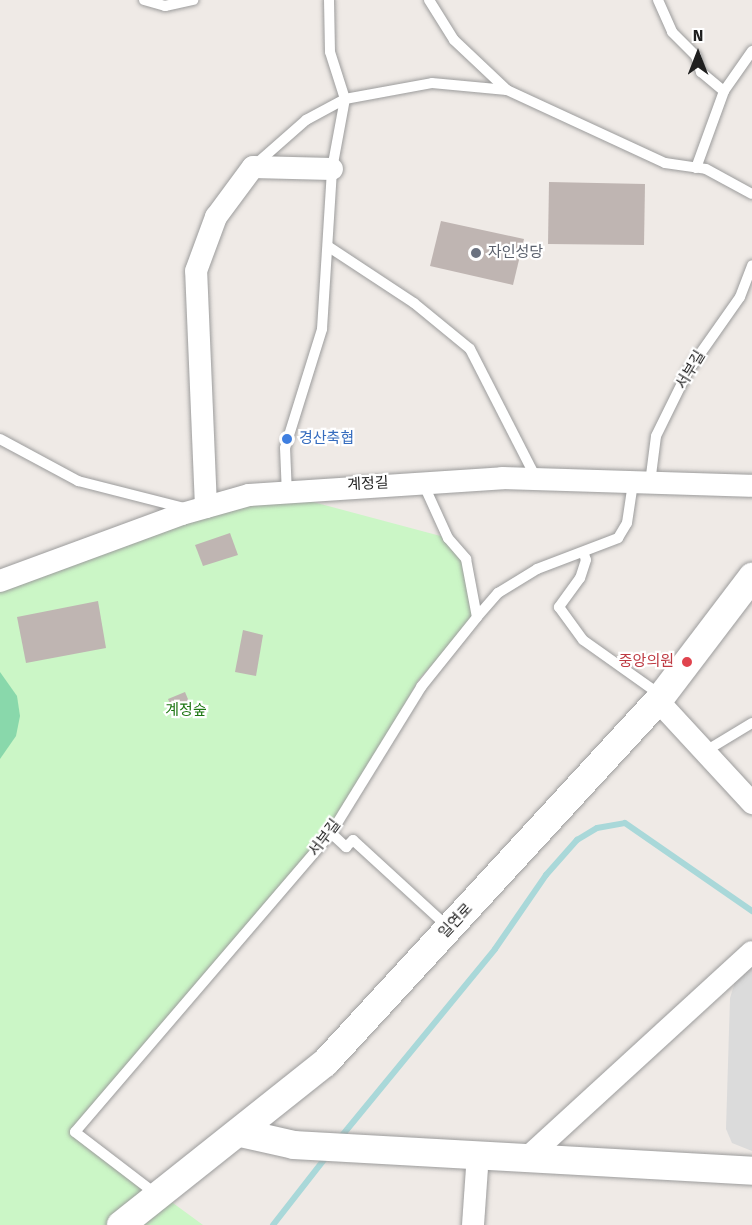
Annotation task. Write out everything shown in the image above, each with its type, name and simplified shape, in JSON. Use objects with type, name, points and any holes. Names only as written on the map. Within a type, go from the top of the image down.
[{"type":"street","points":[[200,509],[196,271],[216,217],[253,167],[332,169]]},
{"type":"street","name":"계정길","points":[[0,581],[200,509],[249,495],[287,495],[327,487],[502,478],[537,481],[752,486]]},
{"type":"street","name":"일연로","points":[[121,1225],[241,1133],[325,1063],[660,699],[752,577]]},
{"type":"street","points":[[660,699],[704,752],[752,803]]},
{"type":"street","points":[[526,1159],[752,952]]},
{"type":"street","points":[[241,1133],[294,1144],[752,1171]]},
{"type":"street","points":[[473,1225],[478,1154]]},
{"type":"lane","points":[[144,0],[165,6],[193,0]]},
{"type":"lane","points":[[287,495],[285,448],[322,329],[329,247],[332,169],[345,99],[330,52],[329,0]]},
{"type":"lane","points":[[429,0],[454,40],[507,90],[665,163],[696,168],[743,186],[752,194]]},
{"type":"lane","points":[[658,0],[672,32],[696,56],[701,72],[724,91]]},
{"type":"lane","points":[[696,168],[724,91],[752,51]]},
{"type":"lane","points":[[253,167],[306,120],[345,99],[432,83],[507,90]]},
{"type":"lane","points":[[329,247],[414,303],[470,349],[537,481]]},
{"type":"lane","name":"서부길","points":[[159,1196],[75,1132],[180,1015],[331,833],[421,687],[498,593],[537,569],[584,554],[618,538],[627,523],[656,436],[688,371],[740,297],[752,265]]},
{"type":"lane","points":[[0,439],[78,481],[200,509]]},
{"type":"lane","points":[[422,481],[448,538],[466,559],[477,617]]},
{"type":"lane","points":[[584,554],[586,560],[580,578],[559,607],[583,640],[660,699]]},
{"type":"lane","points":[[704,752],[752,723]]},
{"type":"lane","points":[[331,833],[346,847],[352,840],[450,928]]},
{"type":"green space","name":"계정숲","points":[[287,495],[448,538],[466,559],[477,617],[419,679],[331,833],[76,1132],[203,1225],[0,1225],[0,581],[182,514]]},
{"type":"green space","points":[[0,672],[17,696],[20,716],[16,736],[0,759]]},
{"type":"shaded area","points":[[752,966],[752,1151],[732,1143],[726,1129],[730,998],[735,982]]},
{"type":"building","points":[[549,182],[645,184],[644,245],[548,244]]},
{"type":"building","points":[[441,221],[524,239],[513,285],[430,266]]},
{"type":"building","points":[[230,533],[238,555],[203,566],[195,545]]},
{"type":"building","points":[[98,601],[106,648],[26,663],[17,617]]},
{"type":"building","points":[[243,630],[263,635],[256,676],[235,672]]},
{"type":"building","points":[[185,692],[190,704],[173,711],[168,699]]},
{"type":"waterway","points":[[340,1138],[495,949],[546,875],[577,840],[597,828],[625,823],[752,911]]},
{"type":"waterway","points":[[273,1225],[327,1156]]},
{"type":"place","name":"자인성당","points":[[476,253]]},
{"type":"place","name":"경산축협","points":[[287,439]]},
{"type":"place","name":"중앙의원","points":[[687,662]]}]
